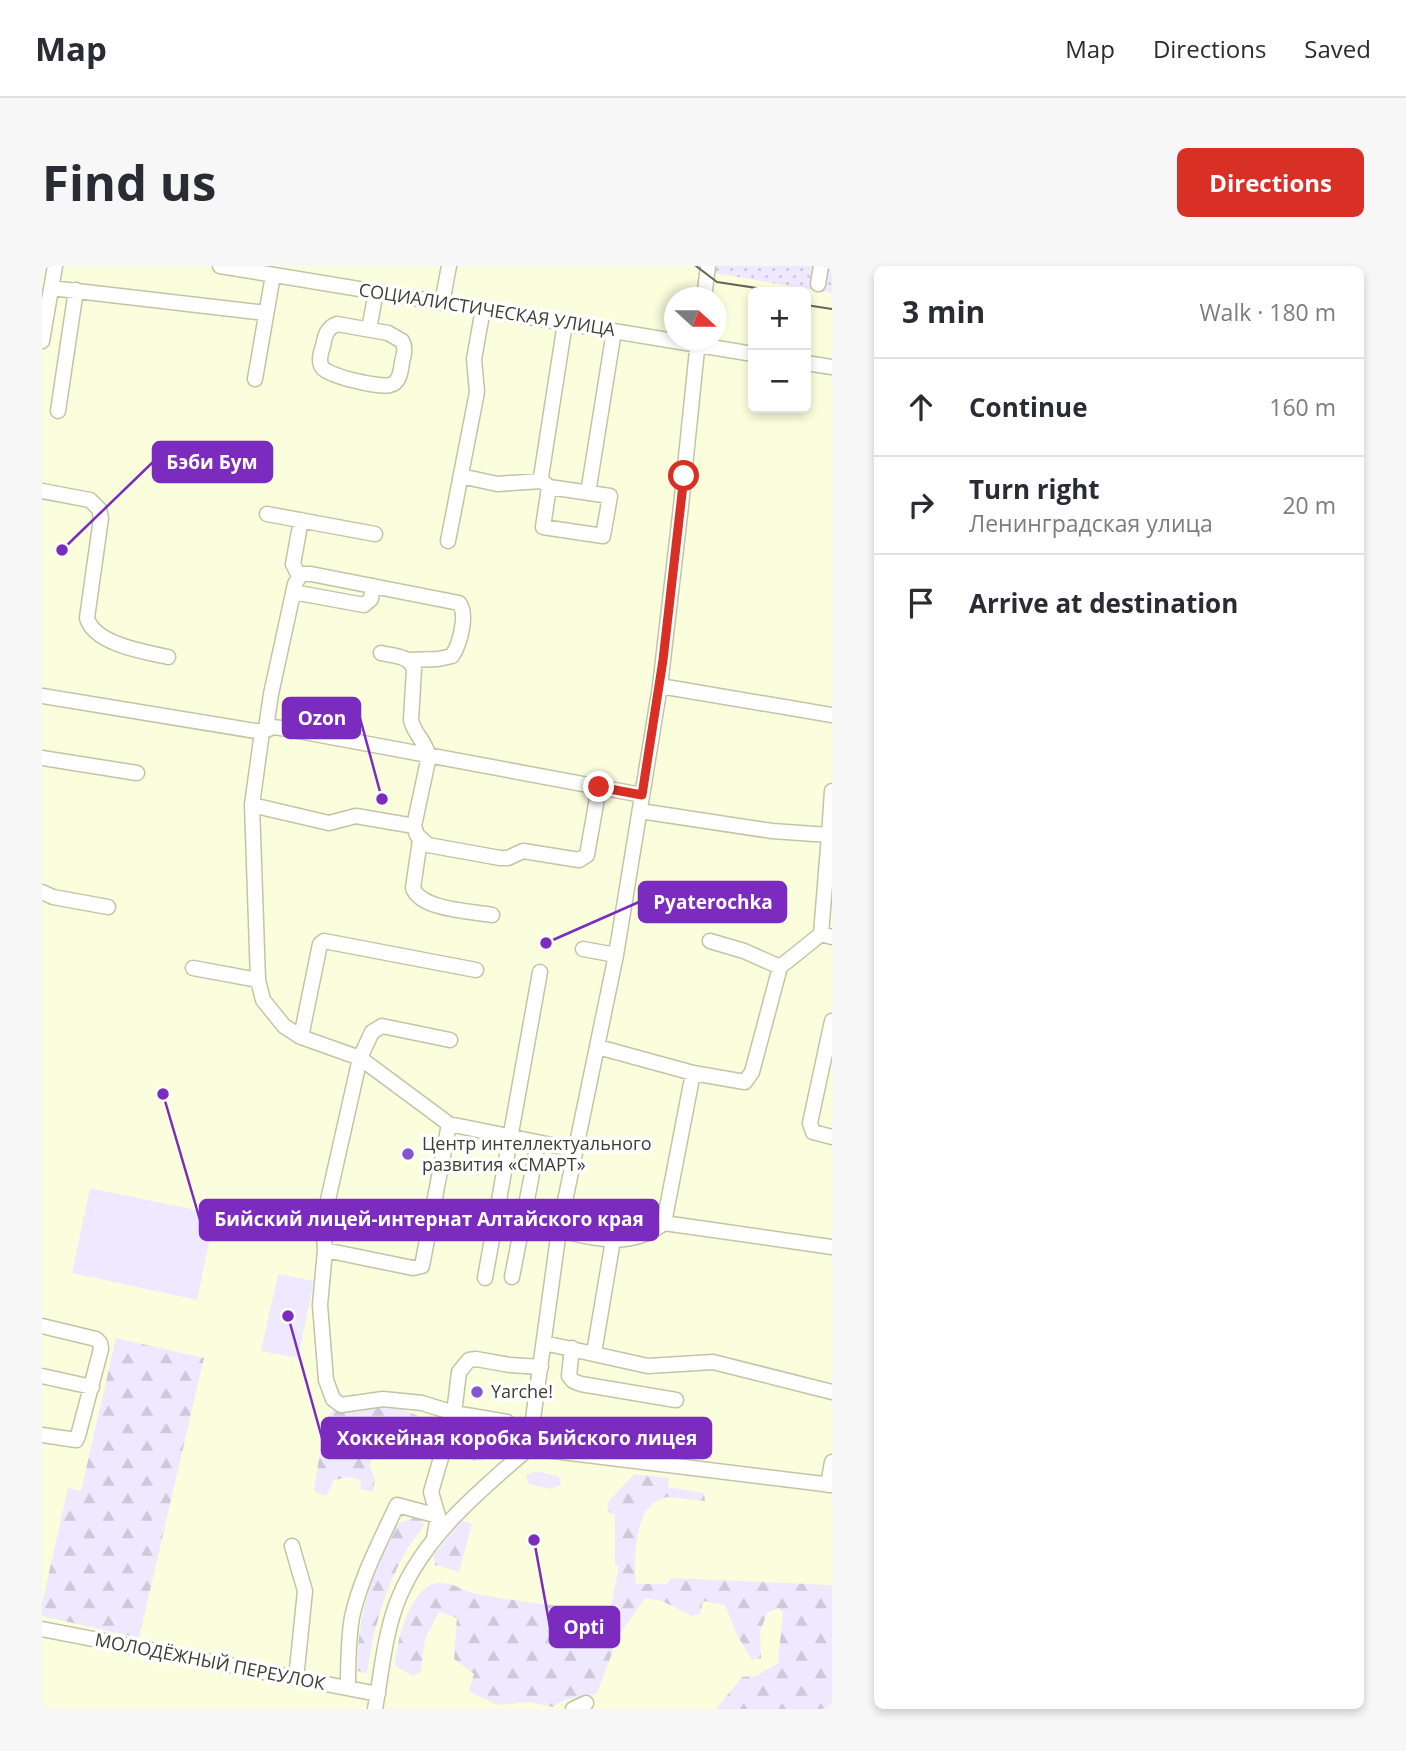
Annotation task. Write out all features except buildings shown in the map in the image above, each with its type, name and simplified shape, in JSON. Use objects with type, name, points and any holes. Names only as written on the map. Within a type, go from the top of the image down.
[{"type":"street","points":[[42,341],[55,266]]},
{"type":"street","name":"СОЦИАЛИСТИЧЕСКАЯ УЛИЦА","points":[[220,266],[664,338]]},
{"type":"street","points":[[442,303],[449,266]]},
{"type":"street","points":[[705,287],[708,266]]},
{"type":"street","points":[[818,284],[821,266]]},
{"type":"street","points":[[255,379],[273,275]]},
{"type":"street","points":[[51,288],[266,313]]},
{"type":"street","points":[[58,411],[76,290]]},
{"type":"street","points":[[369,329],[376,292]]},
{"type":"street","points":[[448,541],[477,392],[474,359],[483,309]]},
{"type":"street","points":[[461,476],[497,484],[545,484],[610,496],[603,536],[543,527],[545,484],[565,323]]},
{"type":"street","points":[[337,324],[369,329],[394,335],[404,344],[400,374],[395,383],[388,386],[344,378],[322,368],[319,361],[329,328],[337,324]]},
{"type":"street","points":[[588,493],[614,331]]},
{"type":"street","name":"СОЦИАЛИСТИЧЕСКАЯ УЛИЦА","points":[[727,348],[748,353]]},
{"type":"street","points":[[375,1709],[388,1629],[410,1573],[434,1538],[490,1482],[529,1448],[559,1230],[616,955],[660,686],[697,350]]},
{"type":"street","points":[[811,364],[832,367]]},
{"type":"street","points":[[42,491],[90,500],[99,509],[99,531],[87,618],[92,627],[118,643],[168,657]]},
{"type":"street","points":[[267,514],[375,534]]},
{"type":"street","points":[[301,520],[293,564],[299,576],[293,592],[271,694],[252,805],[258,980],[263,1000],[284,1026],[301,1037],[360,1058],[449,1124],[576,1150]]},
{"type":"street","points":[[299,576],[307,574],[452,601],[463,608],[457,648],[452,656],[408,660],[381,653]]},
{"type":"street","points":[[325,598],[330,578]]},
{"type":"street","points":[[293,592],[364,605],[371,599],[373,586]]},
{"type":"street","points":[[408,660],[414,673],[410,713],[412,725],[423,740],[429,756],[414,826],[420,840],[413,888],[416,896],[429,904],[492,915]]},
{"type":"street","points":[[660,686],[832,715]]},
{"type":"street","points":[[42,696],[264,730],[288,729],[642,795]]},
{"type":"street","points":[[42,758],[137,774]]},
{"type":"street","points":[[420,840],[428,845],[500,858],[508,858],[523,851],[579,860],[587,855],[599,787]]},
{"type":"street","points":[[598,1047],[693,1073],[741,1082],[750,1078],[780,967],[827,935],[832,791]]},
{"type":"street","points":[[252,805],[329,823],[356,816],[414,826]]},
{"type":"street","points":[[640,811],[772,831],[830,835]]},
{"type":"street","points":[[42,892],[53,897],[108,907]]},
{"type":"street","points":[[301,1037],[320,944],[324,941],[476,970]]},
{"type":"street","points":[[710,941],[744,951],[780,967]]},
{"type":"street","points":[[583,949],[616,955]]},
{"type":"street","points":[[193,968],[258,980]]},
{"type":"street","points":[[485,1278],[540,972]]},
{"type":"street","points":[[832,1021],[810,1123],[813,1132],[832,1137]]},
{"type":"street","points":[[450,1040],[382,1026],[373,1032],[360,1058],[323,1222],[325,1251],[320,1305],[326,1380],[333,1399],[341,1405],[383,1399],[508,1422]]},
{"type":"street","points":[[664,1223],[693,1073]]},
{"type":"street","points":[[325,1251],[413,1268],[422,1266],[449,1124]]},
{"type":"street","points":[[512,1277],[538,1143]]},
{"type":"street","points":[[559,1230],[613,1240],[641,1237],[664,1223],[832,1247]]},
{"type":"street","points":[[594,1353],[613,1240]]},
{"type":"street","points":[[42,1326],[88,1336],[100,1343],[81,1432],[76,1440],[42,1435]]},
{"type":"street","points":[[544,1343],[648,1366],[713,1362],[832,1392]]},
{"type":"street","points":[[572,1348],[569,1376],[573,1381],[676,1400]]},
{"type":"street","points":[[434,1538],[438,1516],[431,1492],[454,1413],[459,1372],[463,1365],[476,1359],[541,1367]]},
{"type":"street","points":[[42,1376],[92,1387]]},
{"type":"street","points":[[529,1448],[830,1485],[832,1462]]},
{"type":"street","points":[[348,1688],[348,1648],[355,1605],[369,1566],[397,1505],[438,1516]]},
{"type":"street","points":[[292,1546],[305,1591],[296,1679]]},
{"type":"street","name":"МОЛОДЁЖНЫЙ ПЕРЕУЛОК","points":[[43,1633],[378,1694]]},
{"type":"green space","points":[[715,266],[832,266],[832,293],[811,289],[811,287],[714,273]]},
{"type":"green space","points":[[90,1188],[215,1214],[197,1300],[72,1273]]},
{"type":"green space","points":[[278,1274],[314,1281],[298,1358],[261,1351]]},
{"type":"green space","points":[[116,1338],[204,1358],[139,1638],[42,1616],[42,1604],[68,1488],[81,1491]]},
{"type":"green space","points":[[395,1406],[439,1425],[437,1446],[376,1448],[369,1466],[375,1479],[373,1492],[360,1489],[361,1480],[349,1477],[334,1480],[326,1496],[314,1491],[323,1431],[333,1408]]},
{"type":"green space","points":[[466,1423],[504,1435],[481,1461],[452,1459],[462,1425]]},
{"type":"green space","points":[[536,1471],[558,1476],[560,1485],[551,1489],[528,1484],[526,1475]]},
{"type":"green space","points":[[634,1474],[669,1478],[668,1487],[704,1493],[705,1501],[666,1497],[649,1508],[643,1516],[638,1535],[635,1557],[636,1584],[667,1584],[671,1578],[832,1585],[832,1709],[716,1709],[742,1677],[756,1676],[778,1663],[783,1612],[778,1608],[767,1613],[760,1632],[761,1658],[752,1660],[737,1635],[725,1605],[703,1601],[700,1614],[692,1616],[662,1601],[645,1598],[619,1635],[597,1693],[565,1700],[553,1707],[529,1702],[497,1705],[469,1691],[474,1674],[454,1659],[457,1618],[439,1612],[425,1639],[421,1672],[413,1676],[395,1666],[406,1617],[419,1595],[436,1583],[524,1602],[601,1610],[611,1606],[619,1566],[615,1564],[615,1515],[607,1511],[609,1501]]},
{"type":"green space","points":[[414,1518],[421,1520],[424,1526],[407,1549],[385,1596],[367,1674],[358,1671],[359,1635],[374,1574],[399,1523]]},
{"type":"green space","points":[[462,1520],[472,1524],[459,1572],[435,1565],[433,1556]]},
{"type":"tram line","points":[[696,266],[717,282],[750,287]]},
{"type":"tram line","points":[[811,306],[832,309]]},
{"type":"place","name":"Бэби Бум","points":[[62,550]]},
{"type":"place","name":"Ozon","points":[[382,799]]},
{"type":"place","name":"Pyaterochka","points":[[546,943]]},
{"type":"place","name":"Бийский лицей-интернат Алтайского края","points":[[163,1094]]},
{"type":"place","name":"Центр интеллектуального развития «СМАРТ»","points":[[408,1154]]},
{"type":"place","name":"Хоккейная коробка Бийского лицея","points":[[288,1316]]},
{"type":"place","name":"Yarche!","points":[[477,1392]]},
{"type":"place","name":"Opti","points":[[534,1540]]},
{"type":"route","points":[[599,787],[642,795],[663,660],[684,476]]}]
